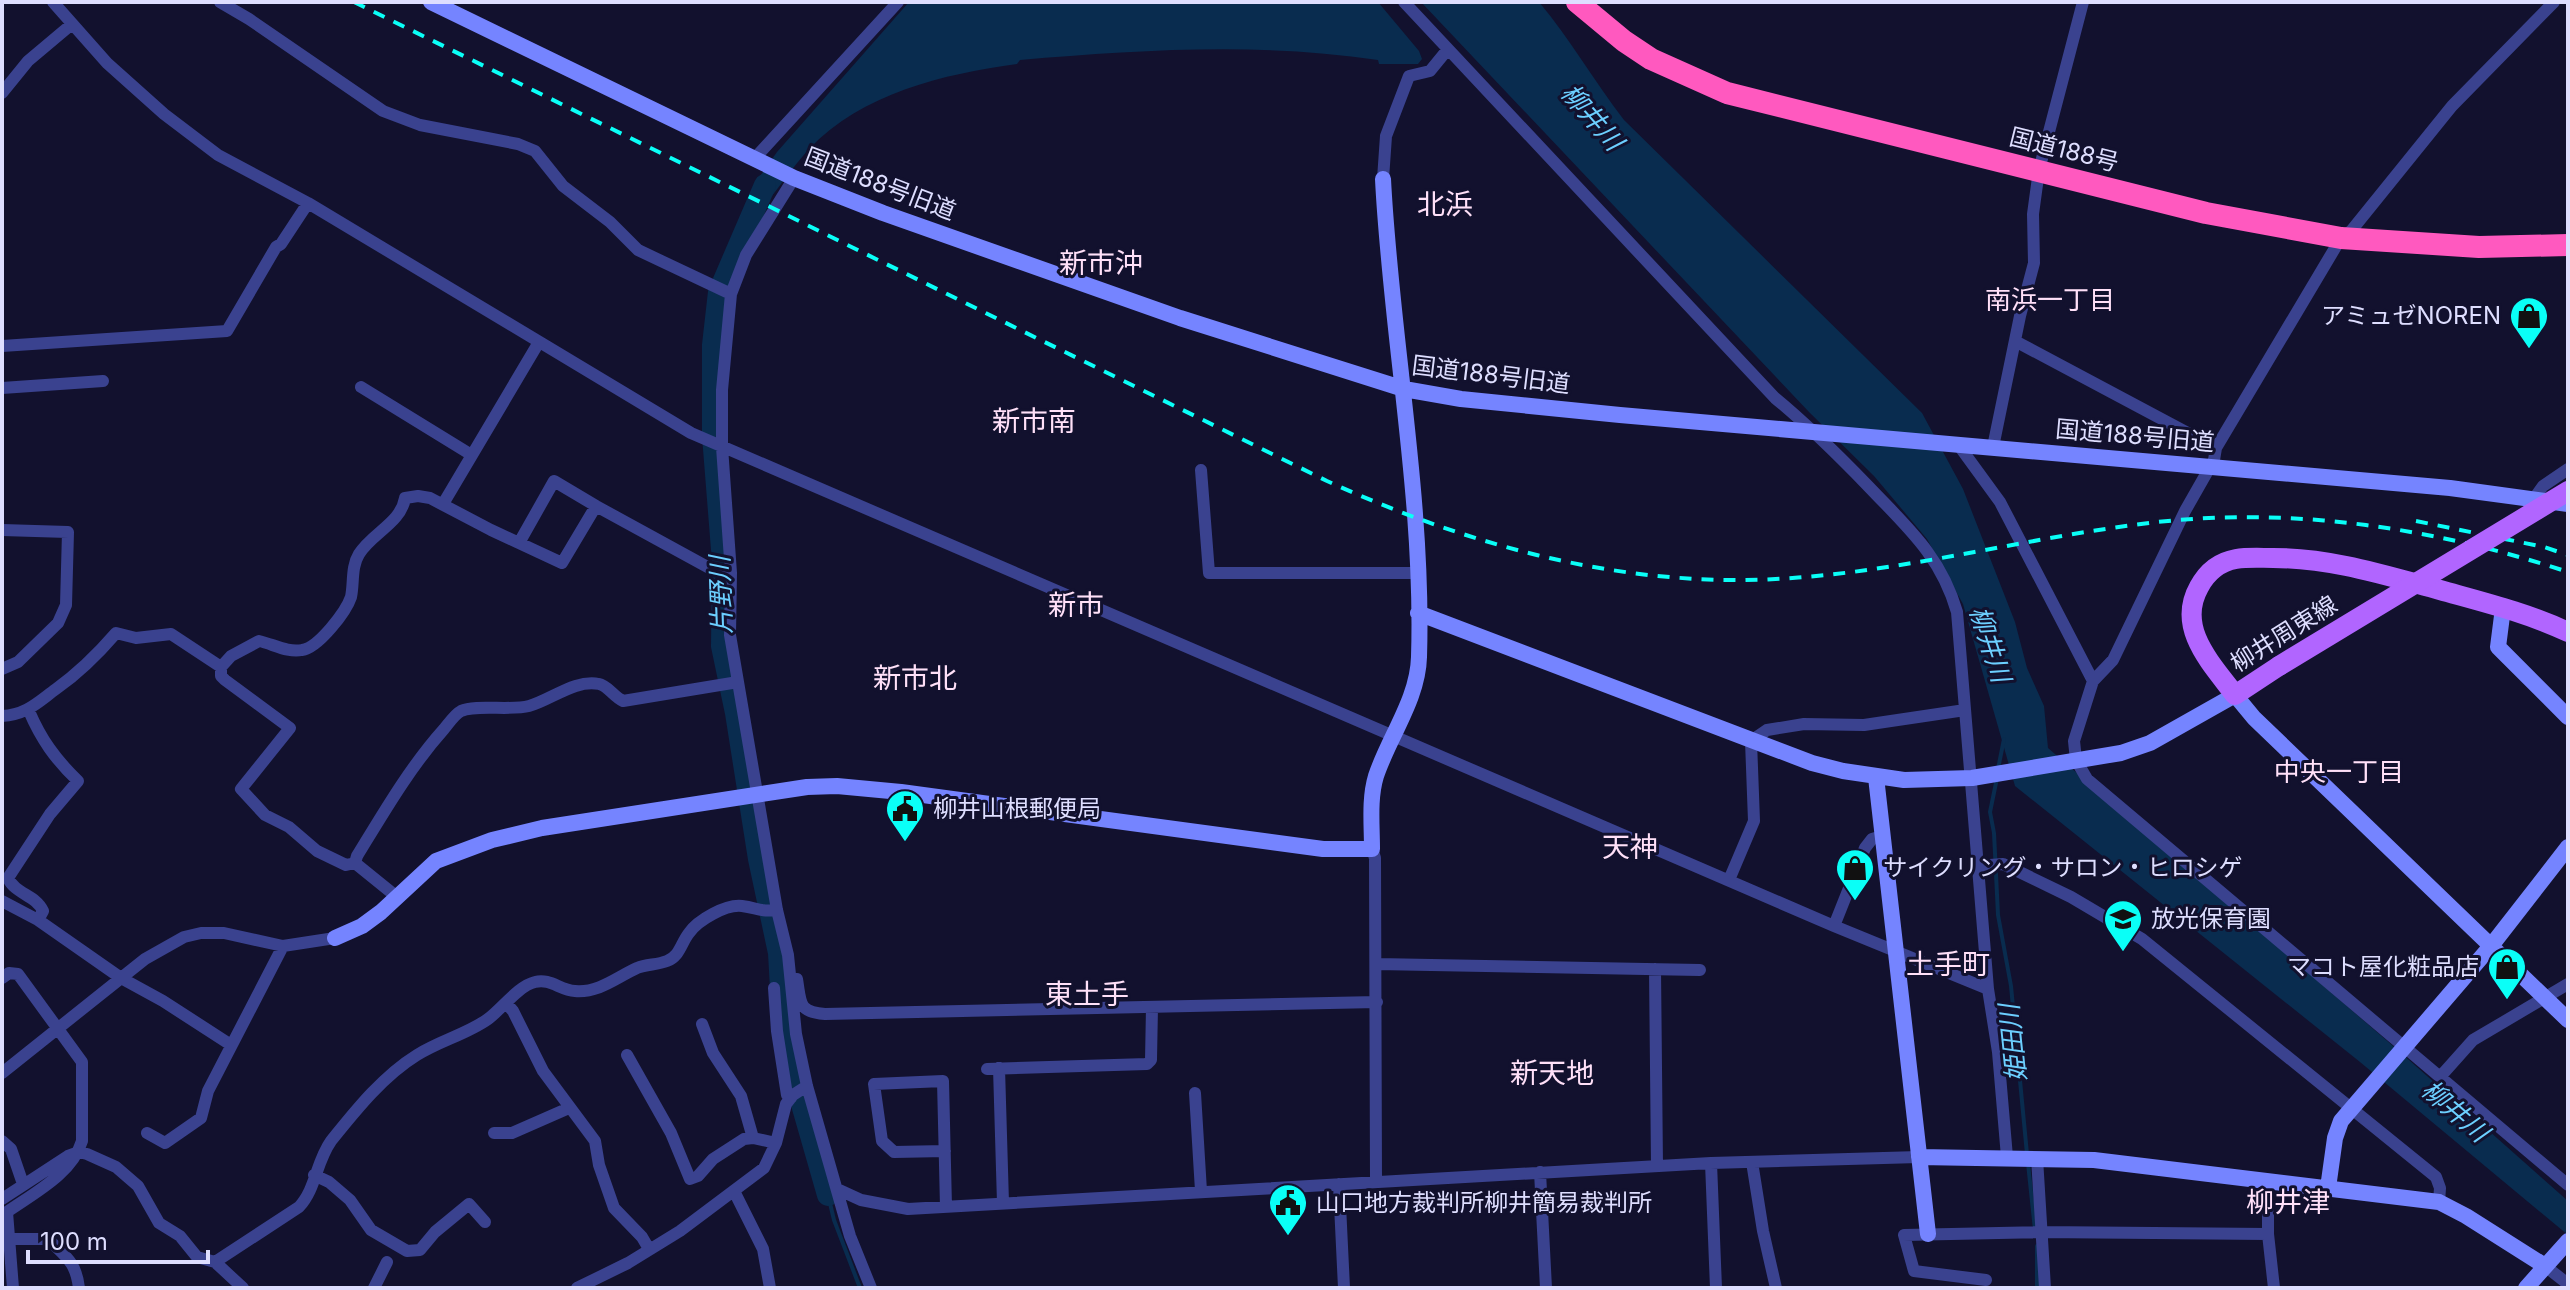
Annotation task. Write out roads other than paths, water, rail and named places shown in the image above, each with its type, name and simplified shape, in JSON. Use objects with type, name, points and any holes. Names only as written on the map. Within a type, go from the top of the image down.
[{"type":"highway","name":"国道188号","points":[[1577,2],[1651,59],[1716,89],[1760,103],[2206,213],[2341,238],[2479,247],[2568,245]]},
{"type":"main road","name":"柳井周東線","points":[[2568,491],[2279,666],[2235,695],[2200,646],[2192,628],[2190,609],[2205,576],[2220,564],[2237,559],[2302,558],[2339,563],[2503,608],[2568,632]]},
{"type":"street","points":[[53,2],[126,81],[218,155],[308,203],[716,444],[1834,926],[1988,989]]},
{"type":"street","points":[[220,2],[392,115],[420,125],[518,144],[535,151],[563,186],[610,222],[638,250],[729,293]]},
{"type":"street","name":"国道188号旧道","points":[[431,2],[790,176],[883,213],[1180,318],[1404,389],[1490,402],[2450,488],[2568,504]]},
{"type":"street","points":[[756,160],[898,2]]},
{"type":"street","points":[[1404,2],[1775,398],[1820,431],[1922,541],[1952,593],[1957,612],[1988,989],[1998,1052],[2040,1232],[2045,1288]]},
{"type":"street","points":[[1993,447],[2034,263],[2033,214],[2039,170],[2083,2]]},
{"type":"street","points":[[2071,761],[2076,729],[2093,681],[2113,660],[2185,511],[2214,460],[2216,448],[2341,238],[2351,231],[2452,106],[2554,2]]},
{"type":"street","points":[[2,93],[28,61],[72,24]]},
{"type":"street","points":[[1376,1182],[1377,964],[1372,794],[1417,678],[1418,613],[1418,573],[1404,389],[1383,179],[1386,136],[1409,76],[1430,71],[1448,49]]},
{"type":"street","points":[[790,176],[746,255],[729,293],[716,444],[730,635],[758,794],[770,911],[789,966],[798,1092],[837,1189],[850,1236],[871,1288]]},
{"type":"street","points":[[2,346],[227,331],[276,247],[308,203]]},
{"type":"street","points":[[2015,341],[2216,448]]},
{"type":"street","points":[[443,504],[539,342]]},
{"type":"street","points":[[2,388],[103,381]]},
{"type":"street","points":[[361,387],[470,454]]},
{"type":"street","points":[[1952,443],[2000,502],[2093,681]]},
{"type":"street","points":[[2533,500],[2543,486],[2568,469]]},
{"type":"street","points":[[1201,470],[1209,573],[1418,573]]},
{"type":"street","points":[[519,543],[554,481],[726,573]]},
{"type":"street","points":[[355,863],[346,865],[317,851],[289,827],[265,815],[241,789],[290,728],[225,680],[221,676],[221,667],[231,656],[259,641],[301,651],[314,645],[346,606],[351,595],[357,557],[404,508],[405,498],[418,496],[443,504],[562,563],[596,506]]},
{"type":"street","points":[[2,530],[68,532],[66,605],[62,615],[58,623],[18,662],[2,669]]},
{"type":"street","points":[[2503,608],[2498,647],[2568,717]]},
{"type":"street","points":[[1418,613],[1812,763],[1876,777],[1933,780],[1972,778],[2121,753],[2150,743],[2235,695],[2254,718],[2568,1020]]},
{"type":"street","points":[[2,716],[29,711],[90,664],[116,633],[136,638],[171,634],[221,667]]},
{"type":"street","points":[[355,863],[417,760],[459,711],[528,706],[583,685],[599,684],[613,697],[623,701],[738,682]]},
{"type":"street","points":[[1751,741],[1767,730],[1804,724],[1864,725],[1965,710]]},
{"type":"street","points":[[29,711],[55,759],[78,781],[50,814],[8,878],[11,885],[42,907],[38,920]]},
{"type":"street","points":[[1729,880],[1754,821],[1751,741]]},
{"type":"street","points":[[2071,761],[2087,779],[2401,1052],[2440,1077],[2568,1185]]},
{"type":"street","points":[[1876,777],[1928,1234]]},
{"type":"street","points":[[2,1073],[121,978],[168,945],[201,933],[224,933],[283,946],[335,938],[362,926],[436,861],[492,840],[542,828],[807,787],[869,788],[1323,849],[1372,849]]},
{"type":"street","points":[[1834,926],[1865,848],[1872,839],[1882,836]]},
{"type":"street","points":[[2328,1188],[2335,1138],[2341,1121],[2491,946],[2568,847]]},
{"type":"street","points":[[355,863],[397,897]]},
{"type":"street","points":[[1980,866],[2003,864],[2071,897],[2142,939],[2436,1177],[2440,1188],[2439,1202]]},
{"type":"street","points":[[2,901],[38,920],[121,978],[231,1045]]},
{"type":"street","points":[[215,1262],[299,1207],[309,1196],[323,1152],[396,1069],[444,1040],[478,1026],[507,1004],[524,986],[550,981],[574,991],[606,985],[638,968],[667,961],[698,924],[725,909],[743,906],[770,911]]},
{"type":"street","points":[[147,1133],[165,1143],[201,1118],[208,1091],[283,946]]},
{"type":"street","points":[[1377,964],[1700,970]]},
{"type":"street","points":[[789,966],[795,972],[802,1006],[809,1013],[1377,1002]]},
{"type":"street","points":[[1655,969],[1657,1166]]},
{"type":"street","points":[[2,978],[9,973],[18,974],[82,1062],[82,1141],[79,1152],[65,1169],[5,1215],[11,1239],[13,1288]]},
{"type":"street","points":[[2440,1077],[2473,1040],[2568,984]]},
{"type":"street","points":[[774,988],[787,1095],[798,1092]]},
{"type":"street","points":[[507,1004],[543,1071],[595,1141],[599,1165],[614,1208],[642,1237],[649,1249]]},
{"type":"street","points":[[1003,1203],[993,1068],[1147,1064],[1151,1060],[1152,1007]]},
{"type":"street","points":[[702,1024],[713,1053],[741,1096],[753,1138]]},
{"type":"street","points":[[627,1055],[671,1133],[690,1179],[698,1176],[720,1153],[744,1139],[776,1143]]},
{"type":"street","points":[[945,1151],[894,1152],[882,1141],[874,1084],[943,1081],[945,1151],[946,1207]]},
{"type":"street","points":[[577,1288],[705,1214],[764,1168],[776,1143],[786,1104],[798,1092]]},
{"type":"street","points":[[1195,1093],[1201,1191]]},
{"type":"street","points":[[494,1133],[512,1133],[569,1108]]},
{"type":"street","points":[[2,1141],[11,1149],[23,1184]]},
{"type":"street","points":[[2,1199],[79,1152],[116,1167],[138,1186],[159,1223],[180,1236],[197,1257],[215,1262],[243,1288]]},
{"type":"street","points":[[837,1189],[883,1206],[908,1209],[1711,1163],[1919,1157],[2094,1160],[2439,1202],[2545,1266],[2568,1284]]},
{"type":"street","points":[[1752,1162],[1776,1288]]},
{"type":"street","points":[[1711,1163],[1716,1288]]},
{"type":"street","points":[[1540,1172],[1546,1288]]},
{"type":"street","points":[[314,1175],[329,1182],[350,1200],[371,1230],[407,1251],[420,1250],[435,1232],[469,1204],[485,1222]]},
{"type":"street","points":[[2268,1183],[2268,1234],[2274,1288]]},
{"type":"street","points":[[1339,1184],[1344,1288]]},
{"type":"street","points":[[734,1191],[763,1249],[770,1288]]},
{"type":"street","points":[[1986,1280],[1914,1271],[1904,1235],[2040,1232],[2268,1234]]},
{"type":"street","points":[[11,1239],[48,1239],[73,1263],[79,1288]]},
{"type":"street","points":[[2526,1288],[2565,1244]]},
{"type":"street","points":[[374,1288],[387,1262]]},
{"type":"water","points":[[909,2],[1378,2],[1419,51],[1422,59],[1418,64],[1379,64],[1378,60],[1334,54],[1244,49],[1109,53],[1020,60],[1017,64],[933,81],[879,100],[830,130],[809,149],[759,212],[745,210],[756,182],[777,152]]},
{"type":"water","name":"柳井川","points":[[1421,2],[1539,2],[1624,120],[1922,413],[1963,489],[2015,622],[2027,668],[2044,706],[2048,748],[2568,1201],[2568,1235],[2360,1062],[2015,786],[1963,604],[1927,539],[1874,476],[1809,412]]},
{"type":"waterway","name":"片野川","points":[[765,185],[719,292],[713,345],[713,436],[723,562],[722,646],[759,859],[779,953],[783,1023],[795,1080],[828,1195]]},
{"type":"waterway","name":"姫田川","points":[[1998,769],[2004,739]]},
{"type":"waterway","name":"姫田川","points":[[1997,778],[1990,812],[1998,915],[2011,986],[2027,1154]]},
{"type":"waterway","name":"姫田川","points":[[2028,1163],[2035,1230]]},
{"type":"waterway","name":"片野川","points":[[828,1195],[834,1220],[860,1288]]},
{"type":"waterway","name":"姫田川","points":[[2037,1246],[2037,1288]]},
{"type":"railway","points":[[354,2],[1327,481],[1424,521],[1524,552],[1575,564],[1679,578],[1784,579],[1886,567],[2141,524],[2249,517],[2304,519],[2411,532],[2517,556],[2568,572]]},
{"type":"railway","points":[[2416,521],[2544,547],[2568,555]]},
{"type":"place","name":"アミュゼNOREN","points":[[2529,350]]},
{"type":"place","name":"柳井山根郵便局","points":[[905,843]]},
{"type":"place","name":"サイクリング・サロン・ヒロシゲ","points":[[1855,902]]},
{"type":"place","name":"放光保育園","points":[[2123,953]]},
{"type":"place","name":"マコト屋化粧品店","points":[[2507,1001]]},
{"type":"place","name":"山口地方裁判所柳井簡易裁判所","points":[[1288,1237]]},
{"type":"district","name":"北浜","points":[[1445,204]]},
{"type":"district","name":"新市沖","points":[[1101,263]]},
{"type":"district","name":"南浜一丁目","points":[[2050,300]]},
{"type":"district","name":"新市南","points":[[1034,421]]},
{"type":"district","name":"新市","points":[[1076,605]]},
{"type":"district","name":"新市北","points":[[915,678]]},
{"type":"district","name":"中央一丁目","points":[[2339,772]]},
{"type":"district","name":"天神","points":[[1630,847]]},
{"type":"district","name":"土手町","points":[[1948,964]]},
{"type":"district","name":"東土手","points":[[1087,994]]},
{"type":"district","name":"新天地","points":[[1552,1073]]},
{"type":"district","name":"柳井津","points":[[2288,1202]]}]
